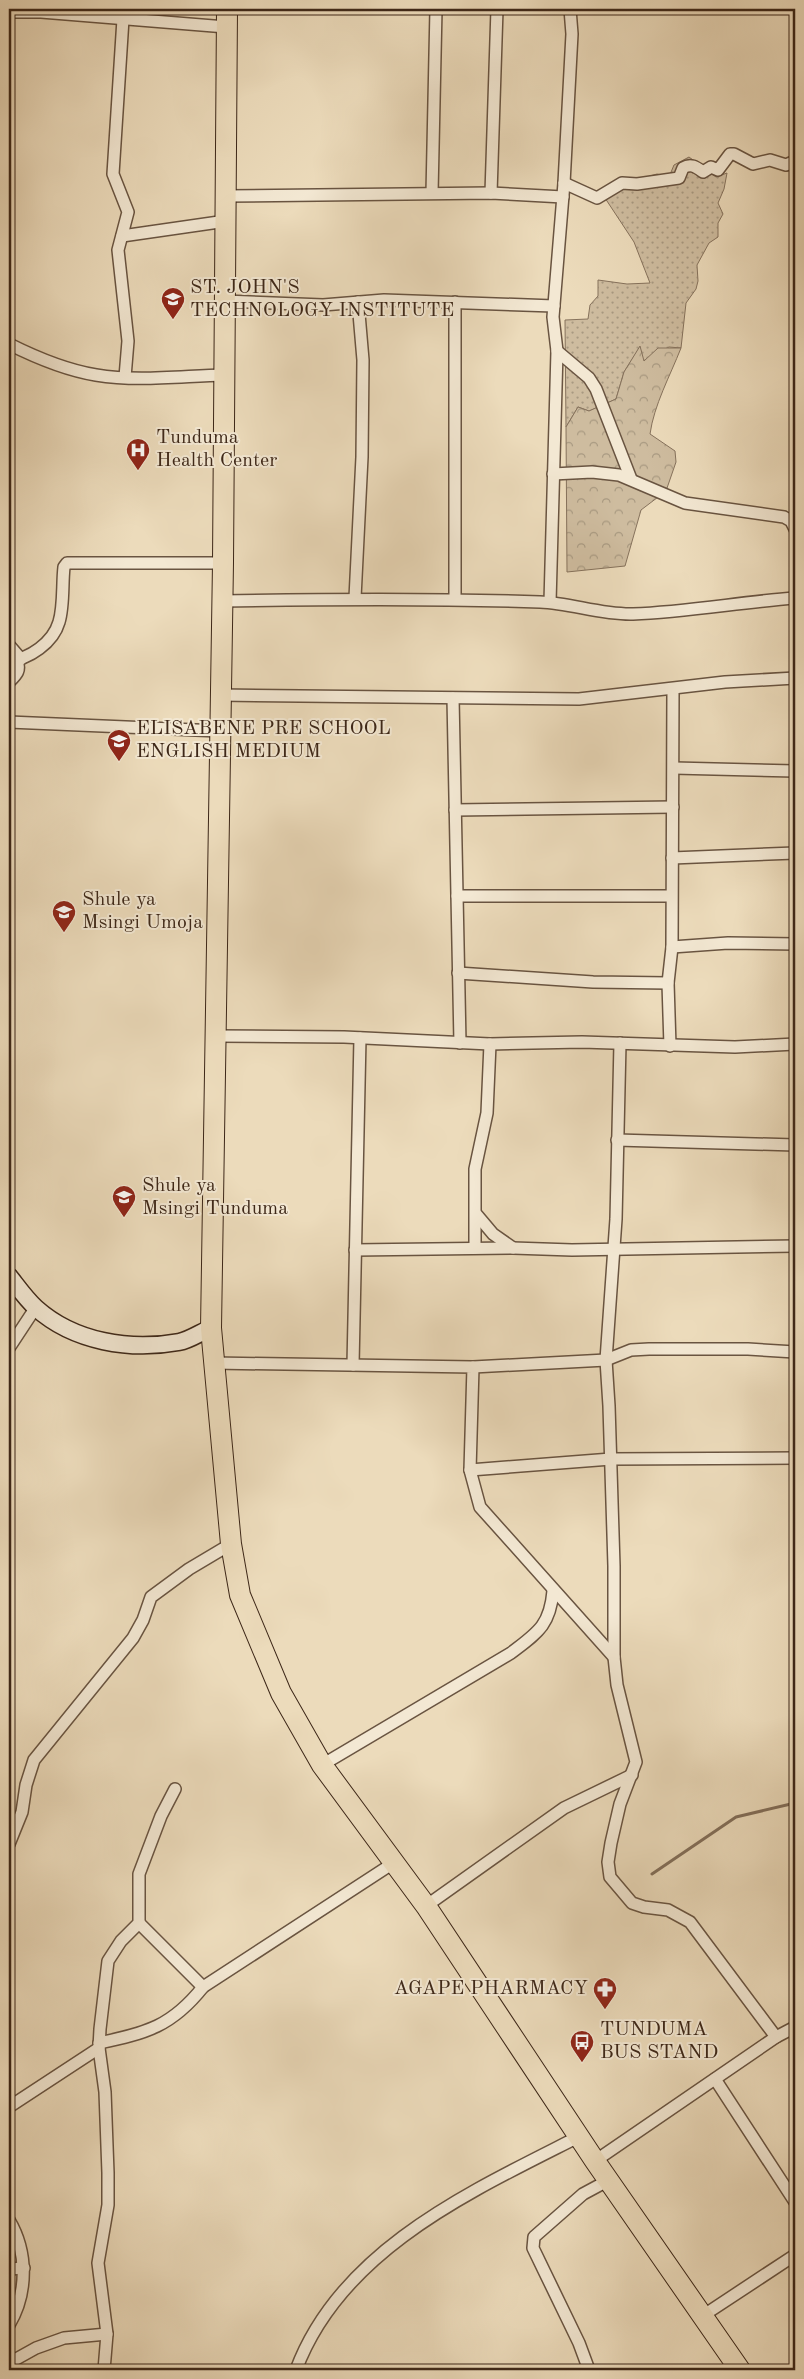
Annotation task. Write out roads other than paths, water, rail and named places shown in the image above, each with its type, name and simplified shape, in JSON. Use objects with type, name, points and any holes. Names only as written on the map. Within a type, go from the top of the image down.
[{"type":"highway","points":[[226,18],[223,563],[211,1328],[231,1544],[240,1595],[282,1693],[322,1765],[426,1906],[595,2160],[704,2315],[740,2370]]},
{"type":"street","points":[[432,194],[436,9]]},
{"type":"street","points":[[491,193],[496,9]]},
{"type":"street","points":[[550,602],[557,351],[554,306],[564,183],[572,34],[570,9]]},
{"type":"street","points":[[9,12],[41,10],[123,19],[226,18]]},
{"type":"street","points":[[123,19],[113,174],[128,212],[118,250],[128,348],[125,377]]},
{"type":"street","points":[[564,183],[597,198],[622,183],[637,184],[679,178],[683,168],[688,165],[696,166],[703,172],[711,167],[718,170],[728,155],[732,154],[753,164],[770,160],[786,165],[795,161]]},
{"type":"street","points":[[226,196],[491,193],[563,197]]},
{"type":"street","points":[[122,236],[226,221]]},
{"type":"street","points":[[225,301],[323,305],[384,300],[554,306]]},
{"type":"street","points":[[355,598],[362,457],[363,360],[358,302]]},
{"type":"street","points":[[455,302],[455,599]]},
{"type":"street","points":[[9,344],[40,360],[68,369],[97,375],[125,377],[224,375]]},
{"type":"street","points":[[557,351],[592,382],[630,478]]},
{"type":"street","points":[[553,474],[604,472],[630,478],[685,503],[784,517],[794,525]]},
{"type":"street","points":[[15,660],[41,647],[59,622],[64,567],[67,563],[223,563]]},
{"type":"street","points":[[222,601],[355,598],[550,602],[602,613],[633,614],[795,598]]},
{"type":"street","points":[[9,645],[19,667],[18,672],[9,682]]},
{"type":"street","points":[[220,695],[580,700],[795,678]]},
{"type":"street","points":[[670,1046],[668,983],[672,947],[670,896],[674,768],[674,689]]},
{"type":"street","points":[[453,698],[460,1043]]},
{"type":"street","points":[[9,722],[219,731]]},
{"type":"street","points":[[674,768],[795,771]]},
{"type":"street","points":[[455,810],[673,807]]},
{"type":"street","points":[[672,858],[795,853]]},
{"type":"street","points":[[457,896],[670,896]]},
{"type":"street","points":[[672,947],[728,943],[795,944]]},
{"type":"street","points":[[458,973],[593,982],[668,983]]},
{"type":"street","points":[[216,1036],[360,1038],[490,1044],[620,1043],[670,1046],[795,1044]]},
{"type":"street","points":[[353,1365],[360,1038]]},
{"type":"street","points":[[620,1043],[615,1248],[606,1360],[614,1566],[614,1657],[617,1685],[636,1762],[620,1804],[611,1843],[610,1877],[623,1895],[632,1903],[644,1907],[668,1910],[690,1922],[776,2037]]},
{"type":"street","points":[[475,1248],[477,1215],[475,1168],[488,1113],[490,1044]]},
{"type":"street","points":[[617,1140],[795,1145]]},
{"type":"street","points":[[477,1215],[493,1234],[513,1248]]},
{"type":"street","points":[[355,1250],[475,1248],[572,1250],[795,1246]]},
{"type":"street","points":[[9,1276],[36,1308],[66,1328],[102,1342],[140,1345],[181,1342],[211,1328]]},
{"type":"street","points":[[9,1348],[36,1308]]},
{"type":"street","points":[[214,1362],[472,1367],[606,1360],[631,1350],[649,1348],[795,1352]]},
{"type":"street","points":[[472,1367],[470,1470],[480,1507],[553,1591],[578,1615],[614,1657]]},
{"type":"street","points":[[470,1470],[611,1459],[795,1458]]},
{"type":"street","points":[[9,1844],[22,1812],[26,1785],[34,1760],[133,1638],[143,1620],[151,1597],[189,1569],[231,1544]]},
{"type":"street","points":[[322,1765],[511,1653],[539,1631],[551,1610],[553,1591]]},
{"type":"street","points":[[426,1906],[564,1808],[632,1775]]},
{"type":"street","points":[[175,1789],[161,1816],[139,1874],[139,1923],[203,1987]]},
{"type":"street","points":[[9,2107],[99,2046],[144,2033],[166,2023],[187,2008],[203,1987],[395,1862]]},
{"type":"street","points":[[104,2370],[107,2334],[98,2263],[108,2205],[105,2092],[99,2046],[108,1961],[121,1941],[139,1923]]},
{"type":"street","points":[[595,2160],[776,2037],[795,2027]]},
{"type":"street","points":[[715,2079],[795,2202]]},
{"type":"street","points":[[296,2370],[310,2340],[333,2303],[370,2263],[463,2196],[580,2136]]},
{"type":"street","points":[[589,2370],[568,2318],[539,2263],[532,2242],[534,2237],[583,2194],[609,2180]]},
{"type":"street","points":[[9,2220],[20,2244],[24,2268],[18,2308],[9,2325]]},
{"type":"street","points":[[704,2315],[795,2255]]},
{"type":"street","points":[[9,2269],[24,2268]]},
{"type":"street","points":[[9,2363],[36,2348],[64,2338],[107,2334]]},
{"type":"waterway","points":[[652,1874],[736,1817],[795,1803]]},
{"type":"place","name":"ST. JOHN'S TECHNOLOGY INSTITUTE","points":[[173,320]]},
{"type":"place","name":"Tunduma Health Center","points":[[138,471]]},
{"type":"place","name":"ELISABENE PRE SCHOOL ENGLISH MEDIUM","points":[[119,762]]},
{"type":"place","name":"Shule ya Msingi Umoja","points":[[64,933]]},
{"type":"place","name":"Shule ya Msingi Tunduma","points":[[124,1218]]},
{"type":"place","name":"AGAPE PHARMACY","points":[[605,2010]]},
{"type":"place","name":"TUNDUMA BUS STAND","points":[[582,2063]]}]
